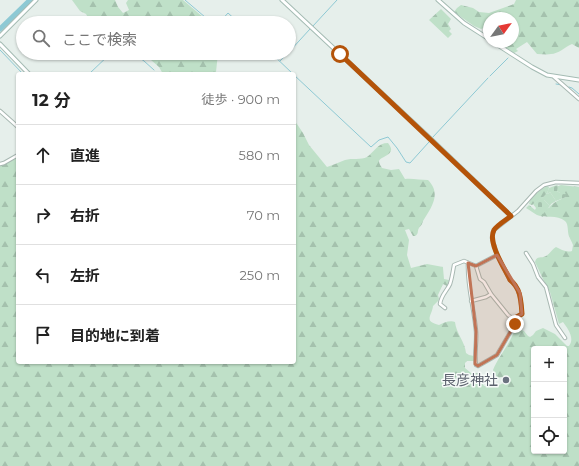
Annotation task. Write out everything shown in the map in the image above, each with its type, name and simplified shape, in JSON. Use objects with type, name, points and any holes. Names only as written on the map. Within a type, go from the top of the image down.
[{"type":"street","points":[[20,16],[36,0]]},
{"type":"street","points":[[282,0],[511,216]]},
{"type":"street","points":[[438,0],[464,23],[483,35]]},
{"type":"street","points":[[0,36],[16,20]]},
{"type":"street","points":[[0,44],[27,72]]},
{"type":"street","points":[[502,48],[538,71],[547,75],[579,80]]},
{"type":"street","points":[[553,76],[579,99]]},
{"type":"street","points":[[0,111],[16,126]]},
{"type":"street","points":[[0,164],[16,156]]},
{"type":"street","points":[[513,319],[522,314],[520,293],[510,280],[497,255],[492,238],[494,230],[518,211],[536,191],[544,186],[556,182],[579,183]]},
{"type":"street","points":[[526,253],[533,264],[538,277],[546,287],[556,325],[565,338]]},
{"type":"street","points":[[445,308],[440,304],[440,301],[450,285],[454,265],[464,261],[476,266],[497,255]]},
{"type":"street","points":[[468,263],[469,285],[476,332],[476,365],[478,366],[498,354],[515,324],[513,319],[508,315],[491,294],[484,282],[480,279],[476,266]]},
{"type":"street","points":[[471,301],[491,294]]},
{"type":"highlighted area","points":[[497,255],[520,293],[522,314],[513,320],[515,324],[497,355],[478,366],[475,364],[476,332],[468,263],[476,266]]},
{"type":"green space","points":[[72,0],[115,0],[123,13],[129,10],[126,3],[128,0],[183,0],[202,16],[87,16],[80,11]]},
{"type":"green space","points":[[516,0],[579,0],[579,48],[572,44],[554,54],[537,54],[527,42],[519,47],[519,12],[492,12],[514,4]]},
{"type":"green space","points":[[461,5],[473,8],[479,12],[483,12],[483,28],[481,29],[454,12]]},
{"type":"green space","points":[[441,9],[451,19],[448,24],[451,29],[449,31],[452,34],[448,38],[429,20]]},
{"type":"green space","points":[[506,48],[518,48],[516,49],[518,51],[514,53]]},
{"type":"green space","points":[[151,60],[217,60],[216,72],[162,72],[159,67]]},
{"type":"green space","points":[[296,123],[309,145],[327,167],[345,160],[367,157],[382,144],[388,143],[391,147],[390,153],[379,161],[382,168],[391,170],[399,169],[405,179],[428,180],[434,190],[434,201],[418,229],[417,234],[413,236],[409,229],[405,230],[409,240],[407,255],[411,268],[427,264],[443,267],[444,279],[449,280],[447,286],[443,284],[438,295],[439,299],[433,306],[430,320],[431,322],[439,325],[453,321],[455,322],[466,353],[474,356],[475,361],[467,361],[465,363],[465,368],[471,373],[480,373],[481,382],[484,386],[498,386],[509,382],[508,376],[497,378],[493,370],[517,328],[524,331],[530,337],[536,331],[543,328],[555,334],[567,346],[571,343],[571,337],[567,328],[563,322],[559,324],[550,292],[535,262],[538,258],[549,254],[556,247],[566,251],[572,251],[573,245],[568,234],[567,224],[562,219],[540,216],[526,208],[529,205],[535,210],[549,208],[554,203],[566,197],[557,191],[560,185],[579,187],[579,466],[0,466],[0,165],[16,159],[16,364],[296,364]]},
{"type":"green space","points":[[557,185],[557,191],[560,193],[564,192],[566,197],[556,201],[550,192],[548,194],[547,193],[549,188]]},
{"type":"green space","points":[[547,186],[549,187],[545,195],[532,205],[529,204],[539,191]]},
{"type":"green space","points":[[550,192],[556,201],[550,206],[543,197]]},
{"type":"green space","points":[[543,197],[550,206],[543,214],[535,210],[536,208],[533,204]]},
{"type":"waterway","points":[[0,29],[30,0]]},
{"type":"waterway","points":[[185,0],[204,16]]},
{"type":"waterway","points":[[313,26],[337,0]]},
{"type":"waterway","points":[[225,16],[228,13],[231,16]]},
{"type":"waterway","points":[[296,44],[310,29]]},
{"type":"waterway","points":[[0,50],[21,72]]},
{"type":"waterway","points":[[490,76],[508,58]]},
{"type":"waterway","points":[[91,72],[104,60]]},
{"type":"waterway","points":[[143,60],[154,70]]},
{"type":"waterway","points":[[278,60],[291,72]]},
{"type":"waterway","points":[[296,77],[371,147],[379,140],[388,137],[406,162],[410,163],[429,142]]},
{"type":"waterway","points":[[433,137],[488,78]]},
{"type":"waterway","points":[[556,84],[562,85]]},
{"type":"waterway","points":[[569,87],[579,94]]},
{"type":"place","name":"長彦神社","points":[[506,380]]},
{"type":"route","points":[[340,54],[511,216],[494,230],[492,238],[497,255],[510,280],[520,293],[522,314],[513,319],[515,324]]}]
